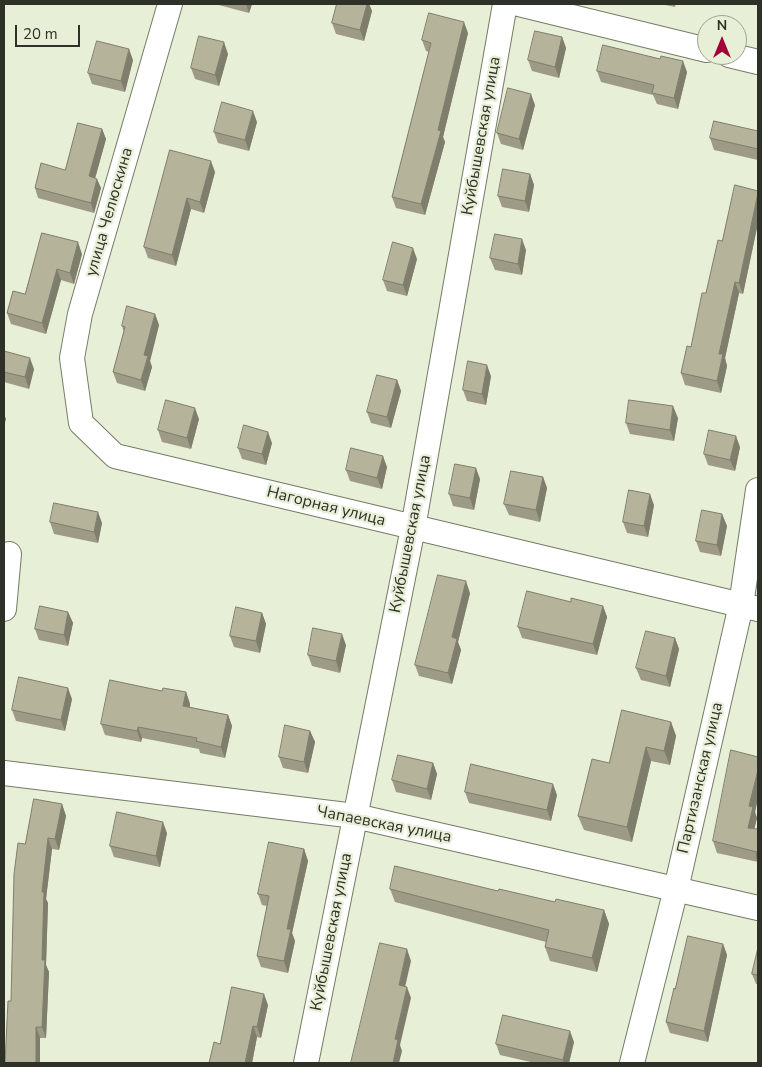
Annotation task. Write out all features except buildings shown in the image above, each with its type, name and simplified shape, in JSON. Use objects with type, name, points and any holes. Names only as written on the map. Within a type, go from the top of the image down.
[{"type":"street","name":"улица Челюскина","points":[[81,423],[72,358],[80,314],[170,4]]},
{"type":"street","name":"Куйбышевская улица","points":[[306,1063],[413,528],[505,4]]},
{"type":"street","points":[[519,4],[697,48]]},
{"type":"street","name":"Нагорная улица","points":[[81,423],[115,456],[750,607]]},
{"type":"street","name":"Партизанская улица","points":[[632,1063],[750,607],[758,490]]},
{"type":"street","points":[[4,609],[9,554]]},
{"type":"street","name":"Чапаевская улица","points":[[4,772],[355,816],[758,908]]}]
